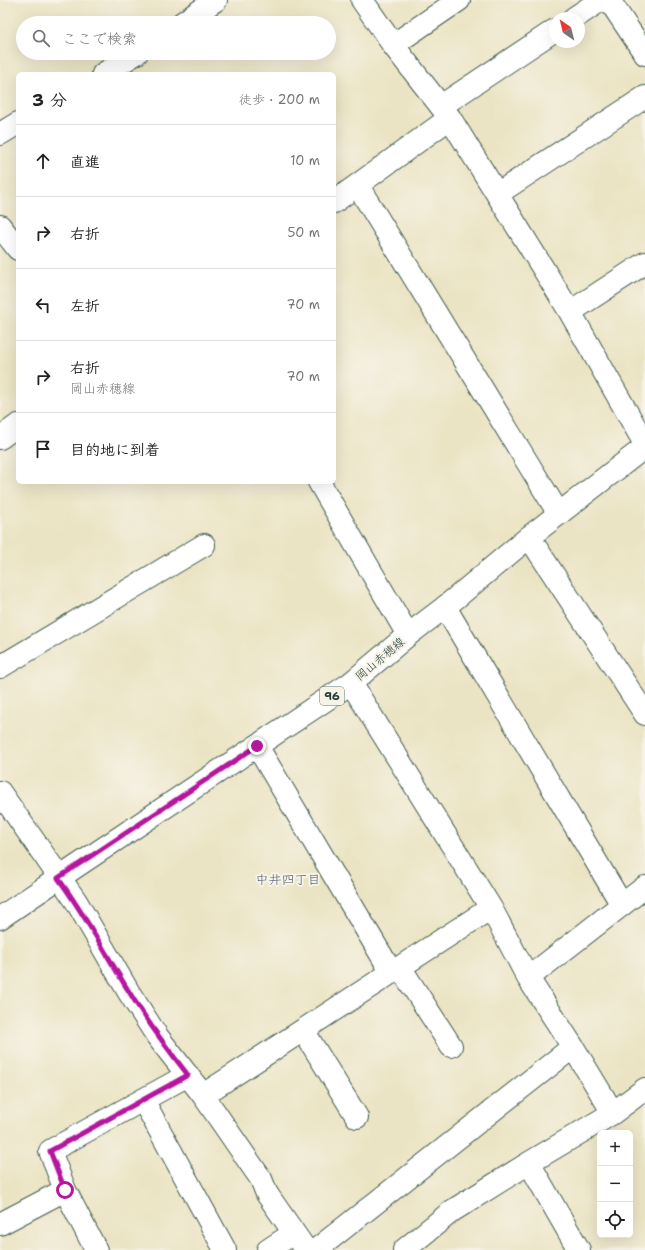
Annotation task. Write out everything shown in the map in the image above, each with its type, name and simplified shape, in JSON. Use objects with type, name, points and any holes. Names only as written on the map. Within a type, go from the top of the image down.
[{"type":"street","points":[[192,16],[216,0]]},
{"type":"street","points":[[362,0],[393,45],[446,112],[570,312],[644,450]]},
{"type":"street","points":[[393,45],[459,0]]},
{"type":"street","points":[[583,12],[601,0]]},
{"type":"street","points":[[609,0],[645,54]]},
{"type":"street","points":[[336,201],[358,186],[446,112],[549,35]]},
{"type":"street","points":[[106,72],[126,60]]},
{"type":"street","points":[[497,194],[645,97]]},
{"type":"street","points":[[0,134],[16,124]]},
{"type":"street","points":[[358,186],[559,514]]},
{"type":"street","points":[[0,226],[16,246]]},
{"type":"street","points":[[570,312],[645,263]]},
{"type":"street","points":[[0,438],[16,426]]},
{"type":"street","name":"岡山赤穂線","points":[[0,918],[351,683],[529,537],[644,450]]},
{"type":"street","points":[[320,484],[408,635]]},
{"type":"street","points":[[529,537],[645,714]]},
{"type":"street","points":[[0,667],[204,545]]},
{"type":"street","points":[[445,607],[622,905]]},
{"type":"street","points":[[351,683],[491,908],[528,978],[573,1047],[613,1114]]},
{"type":"street","points":[[257,746],[396,970],[451,1046]]},
{"type":"street","points":[[0,792],[58,878],[76,901],[128,991],[157,1036],[203,1095],[261,1179],[267,1194],[300,1242],[268,1250]]},
{"type":"street","points":[[528,978],[622,905],[643,893]]},
{"type":"street","points":[[203,1095],[491,908]]},
{"type":"street","points":[[303,1030],[357,1117]]},
{"type":"street","points":[[316,1250],[573,1047]]},
{"type":"street","points":[[96,1250],[65,1190],[50,1151],[188,1075]]},
{"type":"street","points":[[404,1250],[452,1211],[529,1163],[613,1114],[645,1089]]},
{"type":"street","points":[[144,1100],[225,1250]]},
{"type":"street","points":[[529,1163],[579,1250]]},
{"type":"street","points":[[0,1224],[65,1190]]},
{"type":"district","name":"中井四丁目","points":[[288,879]]},
{"type":"route","points":[[65,1190],[50,1151],[188,1075],[157,1036],[90,928],[76,901],[58,878],[257,746]]}]
